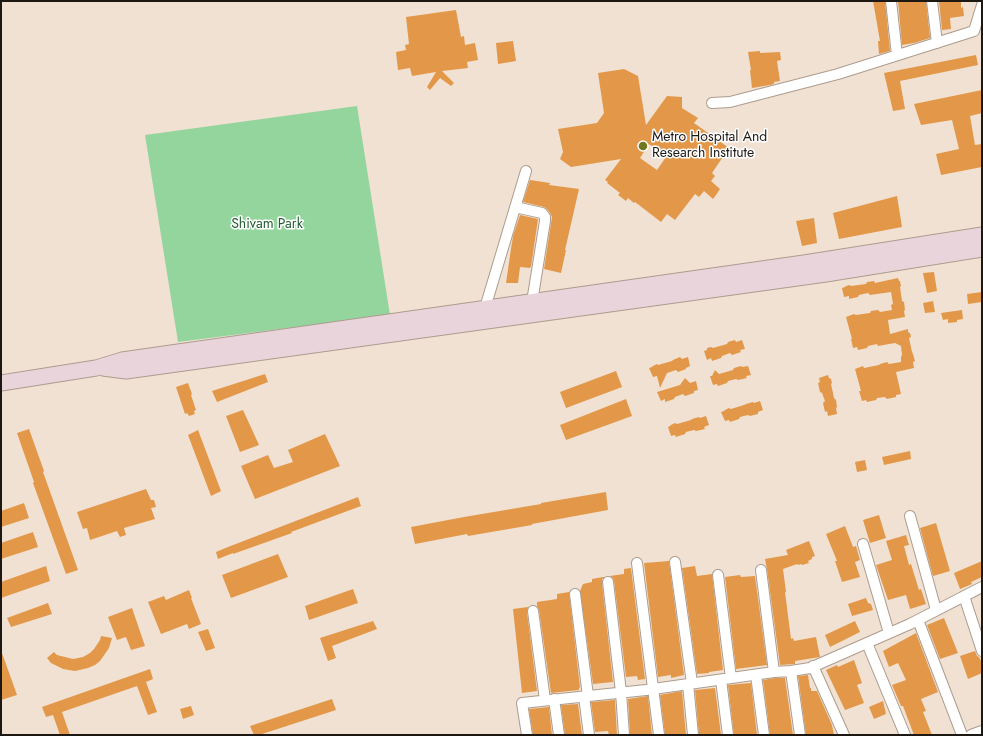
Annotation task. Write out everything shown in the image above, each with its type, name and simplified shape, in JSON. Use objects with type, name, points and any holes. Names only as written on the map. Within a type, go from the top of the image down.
[{"type":"street","points":[[891,1],[897,55]]},
{"type":"street","points":[[932,1],[937,43]]},
{"type":"street","points":[[712,103],[730,102],[838,74],[974,31],[982,5]]},
{"type":"street","points":[[485,308],[526,171]]},
{"type":"street","points":[[515,207],[542,213],[545,217],[532,302]]},
{"type":"street","points":[[311,339],[485,308],[804,263],[982,235]]},
{"type":"street","points":[[1,383],[96,368],[122,360],[311,339],[826,274],[982,249]]},
{"type":"street","points":[[910,516],[936,610]]},
{"type":"street","points":[[863,544],[889,633]]},
{"type":"street","points":[[675,562],[690,684],[693,735]]},
{"type":"street","points":[[637,563],[659,735]]},
{"type":"street","points":[[762,570],[774,672]]},
{"type":"street","points":[[718,575],[726,679],[728,735]]},
{"type":"street","points":[[608,582],[621,692],[624,735]]},
{"type":"street","points":[[527,735],[522,702],[653,689],[810,668],[918,620],[982,587]]},
{"type":"street","points":[[575,594],[589,735]]},
{"type":"street","points":[[964,596],[982,651]]},
{"type":"street","points":[[533,611],[550,700],[559,735]]},
{"type":"street","points":[[918,620],[962,735]]},
{"type":"street","points":[[867,643],[904,735]]},
{"type":"street","points":[[813,666],[844,735]]},
{"type":"street","points":[[791,671],[800,735]]},
{"type":"street","points":[[756,675],[764,735]]},
{"type":"street","points":[[972,735],[982,731]]},
{"type":"green space","name":"Shivam Park","points":[[357,106],[390,315],[178,342],[145,135]]},
{"type":"building","points":[[873,1],[885,1],[890,51],[879,54],[878,41],[880,41]]},
{"type":"building","points":[[898,1],[926,1],[930,38],[902,45]]},
{"type":"building","points":[[939,1],[961,1],[961,8],[963,7],[964,16],[950,18],[951,29],[942,30]]},
{"type":"building","points":[[456,10],[461,37],[464,36],[465,45],[475,43],[478,60],[467,62],[468,68],[442,71],[454,83],[451,86],[440,78],[430,90],[427,87],[436,72],[412,76],[410,68],[398,70],[396,52],[406,50],[405,45],[409,44],[406,17]]},
{"type":"building","points":[[513,41],[516,61],[498,64],[496,43]]},
{"type":"building","points":[[760,51],[760,53],[780,52],[781,60],[777,61],[780,81],[774,82],[774,84],[770,85],[752,88],[748,52]]},
{"type":"building","points":[[976,55],[978,65],[900,81],[905,109],[893,111],[884,73]]},
{"type":"building","points":[[624,69],[638,76],[646,125],[667,96],[682,97],[682,108],[698,118],[694,123],[729,148],[712,173],[715,176],[711,181],[720,189],[713,199],[704,191],[699,197],[695,194],[675,220],[667,214],[661,222],[635,202],[634,203],[628,198],[626,201],[618,195],[620,193],[605,180],[621,159],[571,167],[560,159],[563,152],[558,129],[597,123],[604,113],[598,73]],"holes":[[[649,144],[666,157],[657,170],[640,158]]]},
{"type":"building","points":[[982,90],[982,113],[970,116],[975,145],[982,144],[982,167],[941,175],[936,154],[959,149],[952,120],[921,125],[914,104]]},
{"type":"building","points":[[530,180],[550,183],[549,185],[579,189],[561,273],[544,269],[552,217],[544,207],[523,202]]},
{"type":"building","points":[[897,196],[902,227],[839,239],[833,213]]},
{"type":"building","points":[[520,215],[538,219],[531,267],[520,267],[518,283],[506,283],[513,236]]},
{"type":"building","points":[[814,218],[817,243],[802,246],[796,221]]},
{"type":"building","points":[[934,272],[937,291],[927,293],[923,273]]},
{"type":"building","points":[[898,278],[901,286],[902,301],[904,302],[905,317],[888,320],[890,334],[908,329],[911,337],[909,338],[915,361],[913,362],[914,368],[896,372],[901,394],[887,399],[885,397],[867,402],[866,400],[862,401],[855,369],[863,366],[864,368],[879,365],[887,362],[889,364],[901,362],[901,346],[895,343],[878,346],[877,344],[858,350],[857,347],[853,348],[846,317],[854,314],[870,313],[871,311],[878,310],[880,312],[892,310],[891,305],[893,304],[891,292],[870,295],[868,293],[849,299],[849,296],[844,297],[842,288],[850,285],[866,284],[867,282],[874,281],[875,283]]},
{"type":"building","points":[[982,292],[982,302],[968,304],[967,294]]},
{"type":"building","points":[[933,301],[935,312],[925,313],[923,303]]},
{"type":"building","points":[[962,310],[963,319],[957,320],[957,322],[948,323],[948,319],[943,320],[941,313]]},
{"type":"building","points":[[735,340],[736,342],[742,340],[745,349],[740,350],[741,352],[732,355],[730,353],[712,361],[711,358],[707,360],[704,351],[707,350],[707,348],[727,344],[728,342]]},
{"type":"building","points":[[680,357],[682,359],[688,357],[690,366],[678,372],[676,370],[667,373],[660,388],[657,376],[653,377],[649,368]]},
{"type":"building","points":[[741,366],[748,366],[751,375],[746,376],[747,378],[728,381],[727,383],[718,386],[717,384],[713,385],[710,376],[712,376],[715,370],[719,374]]},
{"type":"building","points":[[616,371],[622,387],[566,408],[560,392]]},
{"type":"building","points":[[265,374],[268,382],[217,402],[212,391]]},
{"type":"building","points":[[828,375],[831,379],[834,398],[836,400],[837,414],[828,416],[827,411],[825,412],[823,403],[825,401],[822,393],[820,392],[818,383],[820,382],[819,378]]},
{"type":"building","points":[[685,378],[690,383],[696,381],[698,390],[694,391],[694,393],[685,396],[683,394],[665,402],[665,399],[661,401],[657,392],[680,385]]},
{"type":"building","points":[[188,383],[196,410],[194,411],[195,414],[189,416],[187,413],[185,414],[176,387]]},
{"type":"building","points":[[626,399],[632,416],[566,440],[560,425]]},
{"type":"building","points":[[760,401],[763,410],[758,412],[758,414],[740,417],[739,419],[730,422],[729,420],[725,421],[721,412],[729,408],[731,409]]},
{"type":"building","points":[[243,410],[259,445],[240,452],[226,416]]},
{"type":"building","points":[[706,416],[709,425],[704,427],[705,429],[686,432],[685,434],[676,437],[675,435],[671,436],[668,427],[671,425]]},
{"type":"building","points":[[29,429],[78,570],[66,574],[33,483],[34,482],[17,433]]},
{"type":"building","points":[[198,430],[221,491],[211,496],[188,435]]},
{"type":"building","points":[[325,434],[340,466],[255,499],[241,466],[268,455],[274,468],[293,462],[288,450]]},
{"type":"building","points":[[910,451],[911,459],[884,465],[882,457]]},
{"type":"building","points":[[865,460],[867,470],[857,472],[855,462]]},
{"type":"building","points":[[146,489],[151,500],[154,500],[156,507],[151,508],[155,519],[124,528],[126,535],[120,537],[117,531],[90,540],[87,528],[83,529],[77,512]]},
{"type":"building","points":[[606,492],[608,510],[532,525],[468,536],[467,534],[415,544],[411,527],[541,503]]},
{"type":"building","points":[[358,497],[361,506],[291,532],[292,533],[218,559],[216,552]]},
{"type":"building","points":[[24,503],[29,518],[1,527],[1,511]]},
{"type":"building","points":[[879,515],[886,538],[870,543],[863,520]]},
{"type":"building","points":[[936,523],[950,571],[933,576],[920,528]]},
{"type":"building","points":[[845,526],[853,547],[856,546],[860,560],[855,562],[860,577],[842,582],[835,561],[837,561],[826,534]]},
{"type":"building","points":[[33,532],[38,547],[1,559],[1,543]]},
{"type":"building","points":[[906,535],[909,545],[904,546],[909,565],[911,564],[919,590],[921,589],[926,604],[910,609],[906,595],[888,600],[876,565],[892,560],[886,541]]},
{"type":"building","points":[[809,541],[815,556],[808,561],[809,563],[802,565],[797,564],[783,569],[785,592],[791,639],[793,638],[794,641],[816,637],[820,657],[795,661],[795,664],[780,665],[765,559],[788,555],[786,550]]},
{"type":"building","points":[[278,554],[288,577],[231,598],[222,575]]},
{"type":"building","points":[[669,561],[684,675],[671,678],[671,675],[658,677],[644,563]]},
{"type":"building","points":[[982,561],[982,577],[971,582],[972,584],[960,589],[954,573]]},
{"type":"building","points":[[46,566],[50,581],[1,598],[1,582]]},
{"type":"building","points":[[695,566],[697,576],[712,574],[723,670],[697,674],[682,568]]},
{"type":"building","points":[[631,568],[645,679],[638,680],[637,676],[626,677],[614,581],[610,576],[624,574],[624,569]]},
{"type":"building","points":[[740,575],[741,577],[755,576],[767,665],[736,669],[725,577]]},
{"type":"building","points":[[605,577],[602,579],[602,583],[613,682],[593,684],[580,591],[583,584],[592,582],[592,579]]},
{"type":"building","points":[[353,589],[358,603],[309,620],[305,606]]},
{"type":"building","points":[[189,590],[201,624],[189,629],[187,624],[161,634],[148,602],[164,596],[166,600]]},
{"type":"building","points":[[569,592],[580,687],[579,690],[551,693],[537,602],[557,599],[557,594]]},
{"type":"building","points":[[866,598],[868,603],[871,604],[873,610],[852,616],[848,604]]},
{"type":"building","points":[[48,603],[52,614],[11,627],[7,618]]},
{"type":"building","points":[[528,607],[527,612],[537,691],[522,693],[513,609]]},
{"type":"building","points":[[132,608],[145,646],[131,650],[126,637],[117,640],[108,617]]},
{"type":"building","points":[[944,618],[958,653],[940,659],[927,625]]},
{"type":"building","points":[[373,621],[377,629],[332,646],[336,658],[328,661],[320,638]]},
{"type":"building","points":[[855,621],[860,632],[830,647],[825,635]]},
{"type":"building","points":[[208,629],[215,648],[206,651],[198,632]]},
{"type":"building","points":[[916,633],[938,692],[921,699],[926,711],[923,712],[932,735],[914,735],[903,706],[901,706],[892,685],[906,680],[898,663],[889,667],[883,651]]},
{"type":"building","points":[[101,636],[112,638],[109,648],[100,661],[88,668],[75,671],[63,669],[51,663],[47,658],[54,652],[57,655],[73,659],[83,657],[94,649]]},
{"type":"building","points":[[975,651],[982,663],[982,673],[968,679],[960,656]]},
{"type":"building","points":[[1,653],[17,695],[1,700]]},
{"type":"building","points":[[854,660],[862,683],[857,685],[864,703],[845,710],[826,670],[837,665],[838,667]]},
{"type":"building","points":[[150,669],[153,679],[146,682],[157,712],[148,715],[137,686],[62,712],[70,735],[60,735],[53,715],[46,717],[42,707]]},
{"type":"building","points":[[808,675],[811,691],[817,691],[832,725],[834,735],[806,735],[798,676]]},
{"type":"building","points":[[785,678],[793,735],[770,735],[763,680]]},
{"type":"building","points":[[751,683],[757,735],[734,735],[728,685]]},
{"type":"building","points":[[715,688],[721,735],[699,735],[695,690]]},
{"type":"building","points":[[682,691],[686,735],[665,735],[660,695]]},
{"type":"building","points":[[648,696],[652,735],[630,735],[628,699]]},
{"type":"building","points":[[332,699],[336,710],[259,735],[254,735],[250,726]]},
{"type":"building","points":[[615,700],[617,735],[609,735],[608,731],[595,732],[591,702]]},
{"type":"building","points":[[883,701],[886,714],[874,719],[869,707]]},
{"type":"building","points":[[578,704],[582,735],[565,735],[561,705]]},
{"type":"building","points":[[191,706],[194,715],[183,719],[180,709]]},
{"type":"building","points":[[549,707],[552,735],[533,735],[529,709]]},
{"type":"place","name":"Metro Hospital And Research Institute","points":[[643,146]]}]
